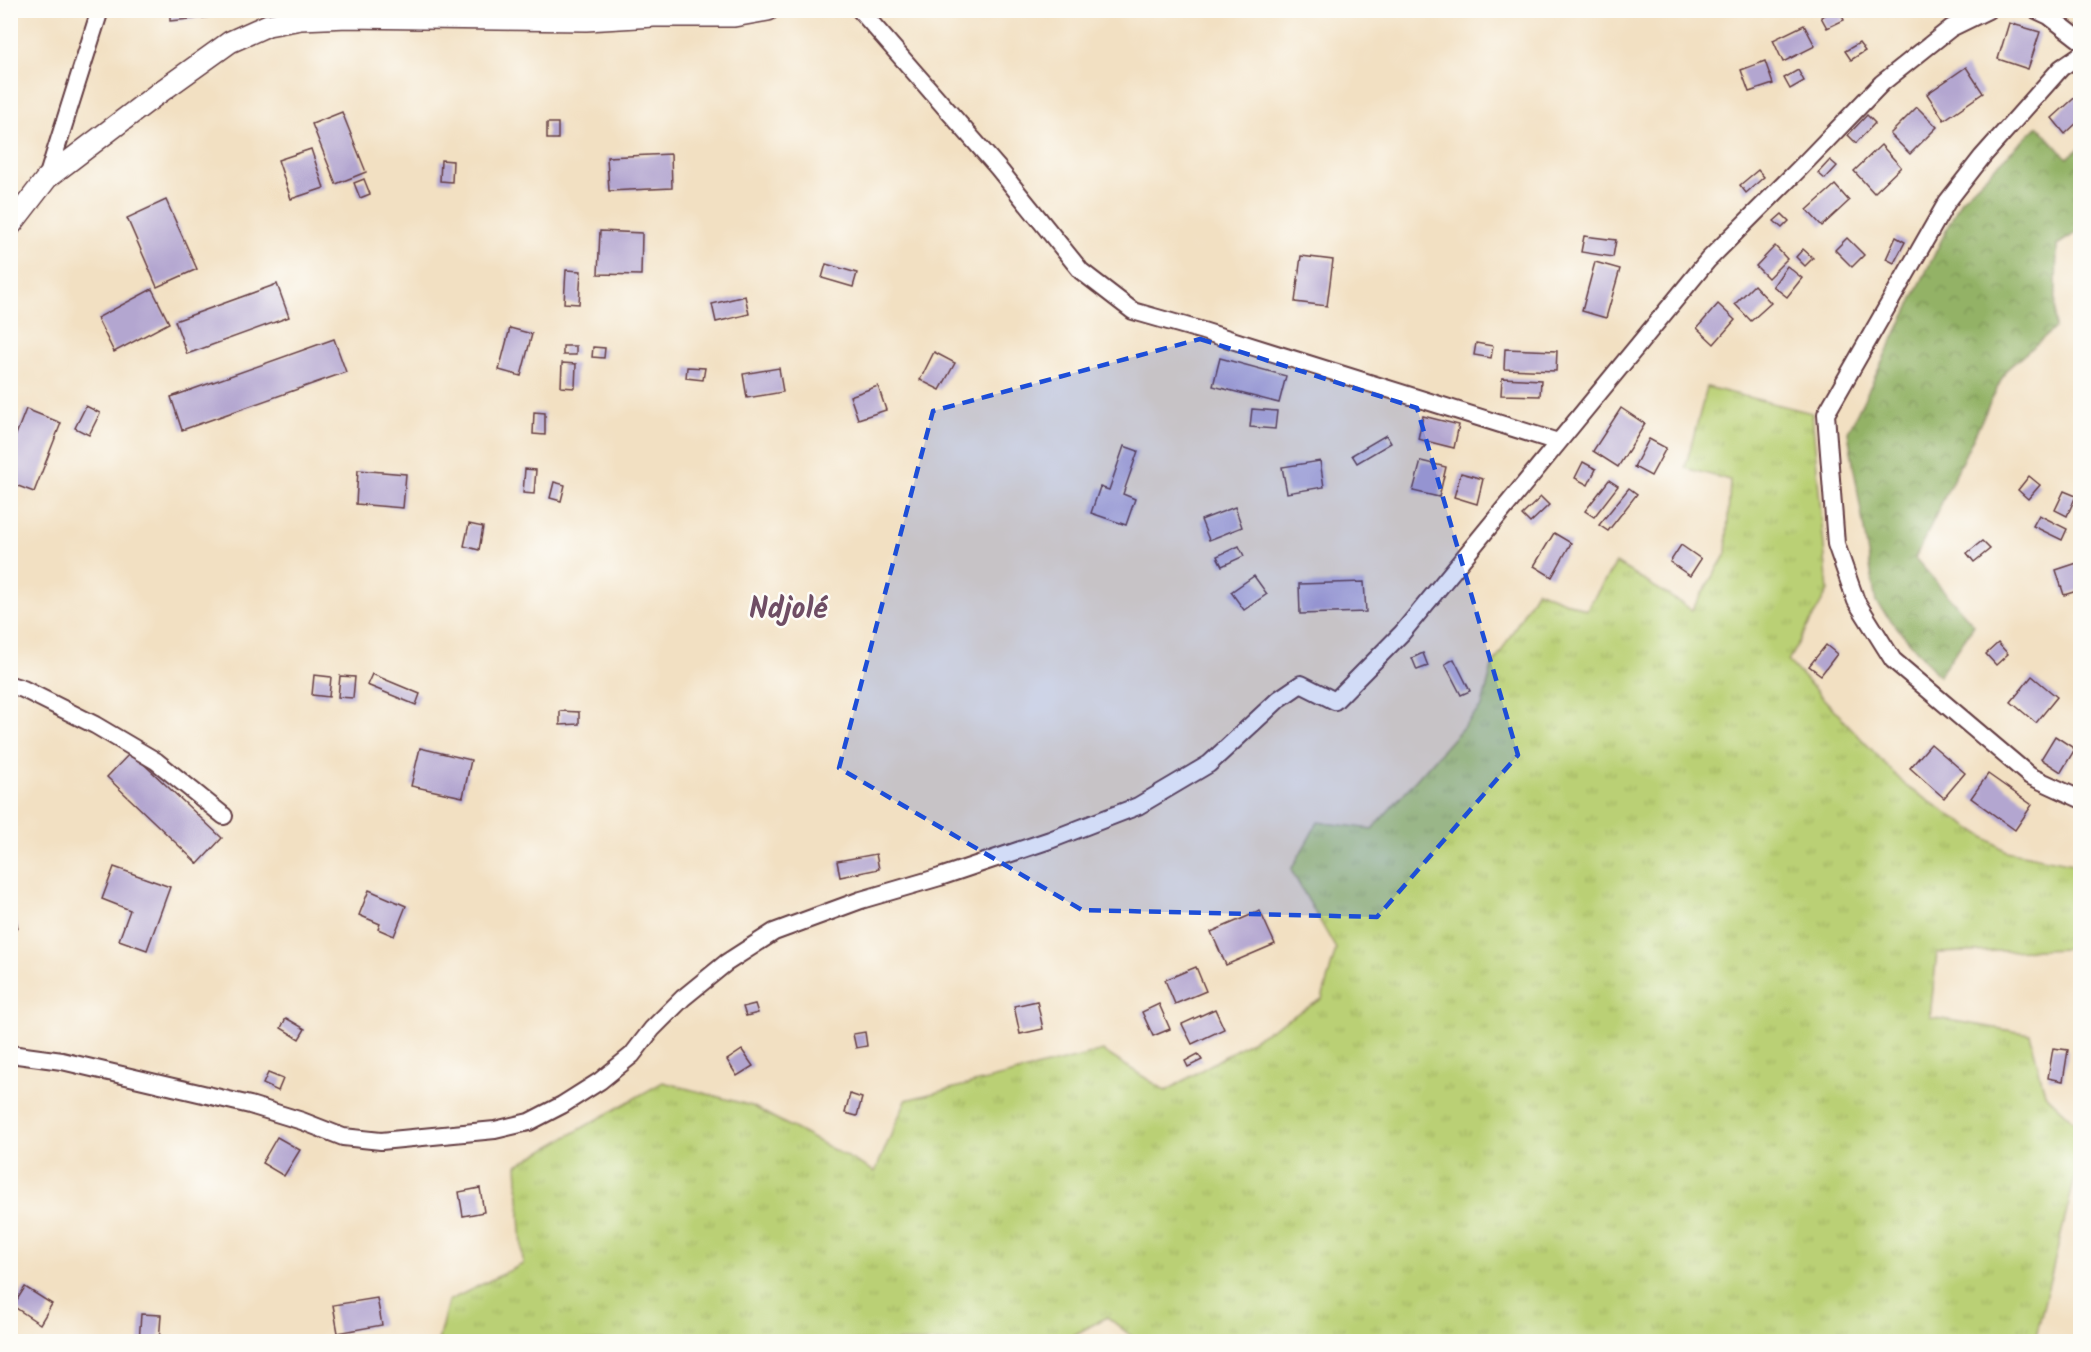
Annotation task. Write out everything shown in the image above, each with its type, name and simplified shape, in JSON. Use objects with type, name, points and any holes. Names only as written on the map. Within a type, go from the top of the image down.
[{"type":"street","points":[[47,178],[99,10]]},
{"type":"street","points":[[10,226],[47,178],[230,42],[268,26],[300,19],[348,17],[586,20],[654,16],[734,16],[768,10]]},
{"type":"street","points":[[860,10],[998,168],[1082,271],[1133,311],[1215,334],[1558,442]]},
{"type":"street","points":[[10,1054],[62,1061],[241,1102],[302,1121],[343,1137],[381,1141],[495,1130],[529,1122],[562,1105],[608,1074],[632,1055],[652,1029],[683,998],[726,963],[774,932],[861,900],[940,877],[1050,840],[1138,806],[1209,764],[1279,699],[1301,684],[1335,700],[1402,633],[1708,260],[1882,82],[1951,28],[1988,10]]},
{"type":"street","points":[[2036,10],[2049,16],[2080,40]]},
{"type":"street","points":[[2080,55],[2061,68],[1982,157],[1947,202],[1826,414],[1836,544],[1856,601],[1893,660],[2030,776],[2080,799]]},
{"type":"street","points":[[10,685],[23,688],[95,725],[156,761],[224,816]]},
{"type":"highlighted area","points":[[1200,339],[1417,408],[1518,755],[1377,917],[1082,910],[839,768],[933,411]]},
{"type":"green space","points":[[2038,126],[2067,158],[2080,148],[2080,230],[2057,245],[2055,328],[2006,370],[1915,558],[1974,625],[1939,676],[1876,603],[1848,432],[1961,200]]},
{"type":"green space","points":[[1707,387],[1812,413],[1828,591],[1788,661],[1907,787],[2006,851],[2079,865],[2069,949],[1937,953],[1930,1017],[2030,1034],[2045,1094],[2080,1127],[2080,1158],[2036,1336],[2052,1341],[1139,1342],[1107,1317],[1061,1342],[438,1341],[448,1301],[523,1264],[517,1165],[663,1082],[752,1106],[875,1172],[906,1100],[1103,1051],[1166,1091],[1322,999],[1336,949],[1291,870],[1318,822],[1372,829],[1482,706],[1492,667],[1537,590],[1586,610],[1616,563],[1692,610],[1726,554],[1730,480],[1685,468]]},
{"type":"building","points":[[170,10],[210,10],[210,17],[170,21]]},
{"type":"building","points":[[1839,10],[1844,20],[1827,28],[1821,17]]},
{"type":"building","points":[[2009,23],[2040,32],[2028,69],[1998,59]]},
{"type":"building","points":[[1804,25],[1815,46],[1783,62],[1773,40]]},
{"type":"building","points":[[1859,43],[1865,51],[1851,60],[1845,51]]},
{"type":"building","points":[[1765,61],[1773,84],[1749,92],[1741,70]]},
{"type":"building","points":[[1966,67],[1983,93],[1944,120],[1927,94]]},
{"type":"building","points":[[1798,70],[1804,81],[1790,89],[1784,78]]},
{"type":"building","points":[[2080,93],[2080,120],[2065,134],[2052,118]]},
{"type":"building","points":[[1917,107],[1937,127],[1910,154],[1890,134]]},
{"type":"building","points":[[342,112],[366,172],[336,184],[312,124]]},
{"type":"building","points":[[1867,115],[1875,123],[1856,143],[1848,135]]},
{"type":"building","points":[[547,123],[558,123],[558,139],[547,139]]},
{"type":"building","points":[[1881,145],[1901,167],[1874,193],[1854,171]]},
{"type":"building","points":[[311,149],[324,188],[291,199],[278,160]]},
{"type":"building","points":[[671,154],[672,188],[609,191],[607,157]]},
{"type":"building","points":[[441,160],[453,161],[452,182],[440,181]]},
{"type":"building","points":[[1830,160],[1837,166],[1825,179],[1818,173]]},
{"type":"building","points":[[1758,170],[1764,177],[1746,193],[1740,185]]},
{"type":"building","points":[[364,179],[370,194],[360,198],[354,183]]},
{"type":"building","points":[[1835,185],[1849,201],[1822,226],[1807,210]]},
{"type":"building","points":[[166,200],[197,269],[157,287],[127,218]]},
{"type":"building","points":[[1782,214],[1789,221],[1782,228],[1774,221]]},
{"type":"building","points":[[600,231],[642,233],[641,275],[598,274]]},
{"type":"building","points":[[1584,236],[1616,240],[1613,257],[1581,252]]},
{"type":"building","points":[[1896,237],[1905,242],[1894,263],[1886,259]]},
{"type":"building","points":[[1847,238],[1864,255],[1852,267],[1835,250]]},
{"type":"building","points":[[1775,246],[1787,259],[1768,278],[1756,266]]},
{"type":"building","points":[[1803,249],[1813,258],[1805,266],[1796,257]]},
{"type":"building","points":[[1301,256],[1333,260],[1327,306],[1295,302]]},
{"type":"building","points":[[1595,262],[1620,269],[1606,318],[1582,311]]},
{"type":"building","points":[[826,264],[857,273],[853,287],[822,278]]},
{"type":"building","points":[[1787,266],[1802,278],[1787,297],[1773,286]]},
{"type":"building","points":[[566,270],[581,271],[579,304],[564,303]]},
{"type":"building","points":[[277,284],[289,317],[187,354],[175,321]]},
{"type":"building","points":[[1754,285],[1771,303],[1751,321],[1735,304]]},
{"type":"building","points":[[152,289],[169,323],[114,352],[97,318]]},
{"type":"building","points":[[745,296],[749,314],[716,322],[712,304]]},
{"type":"building","points":[[1718,304],[1735,320],[1714,344],[1697,328]]},
{"type":"building","points":[[510,328],[532,334],[521,376],[499,370]]},
{"type":"building","points":[[334,339],[346,372],[182,430],[171,397]]},
{"type":"building","points":[[1476,343],[1493,346],[1491,358],[1474,355]]},
{"type":"building","points":[[563,346],[576,346],[576,355],[563,355]]},
{"type":"building","points":[[593,347],[605,348],[604,358],[592,357]]},
{"type":"building","points":[[1505,349],[1557,351],[1556,371],[1504,369]]},
{"type":"building","points":[[934,352],[955,363],[940,390],[920,380]]},
{"type":"building","points":[[1220,358],[1286,376],[1279,403],[1213,386]]},
{"type":"building","points":[[562,363],[576,364],[575,388],[561,387]]},
{"type":"building","points":[[687,367],[705,368],[703,380],[686,378]]},
{"type":"building","points":[[779,368],[783,392],[747,398],[743,374]]},
{"type":"building","points":[[1502,378],[1541,380],[1540,396],[1501,395]]},
{"type":"building","points":[[878,386],[886,410],[858,419],[850,396]]},
{"type":"building","points":[[86,406],[100,413],[89,435],[75,428]]},
{"type":"building","points":[[1621,408],[1645,424],[1618,467],[1593,451]]},
{"type":"building","points":[[26,409],[61,423],[34,492],[10,483],[10,450]]},
{"type":"building","points":[[1252,409],[1277,411],[1275,429],[1250,427]]},
{"type":"building","points":[[534,412],[545,413],[545,435],[533,434]]},
{"type":"building","points":[[1423,416],[1459,425],[1454,448],[1418,439]]},
{"type":"building","points":[[1386,435],[1391,443],[1357,463],[1352,455]]},
{"type":"building","points":[[1649,439],[1666,448],[1651,476],[1634,467]]},
{"type":"building","points":[[1124,446],[1138,451],[1123,494],[1135,499],[1126,525],[1091,513],[1100,487],[1109,490]]},
{"type":"building","points":[[1320,461],[1324,487],[1287,493],[1282,467]]},
{"type":"building","points":[[1421,461],[1446,467],[1439,497],[1413,491]]},
{"type":"building","points":[[1583,462],[1596,469],[1588,485],[1575,478]]},
{"type":"building","points":[[525,469],[536,470],[534,494],[523,493]]},
{"type":"building","points":[[358,470],[406,474],[403,508],[356,504]]},
{"type":"building","points":[[1461,473],[1483,479],[1477,504],[1454,497]]},
{"type":"building","points":[[2029,476],[2040,485],[2028,499],[2018,490]]},
{"type":"building","points":[[1609,480],[1618,486],[1594,517],[1585,511]]},
{"type":"building","points":[[554,482],[565,485],[561,501],[550,498]]},
{"type":"building","points":[[1629,488],[1637,494],[1608,531],[1599,525]]},
{"type":"building","points":[[2064,491],[2076,496],[2067,516],[2055,510]]},
{"type":"building","points":[[1541,497],[1549,505],[1530,523],[1522,515]]},
{"type":"building","points":[[1235,507],[1242,527],[1209,540],[1201,520]]},
{"type":"building","points":[[2039,515],[2067,529],[2062,540],[2033,526]]},
{"type":"building","points":[[469,524],[483,527],[479,550],[464,546]]},
{"type":"building","points":[[1554,533],[1571,543],[1552,577],[1534,566]]},
{"type":"building","points":[[1982,541],[1990,549],[1974,562],[1967,553]]},
{"type":"building","points":[[1681,545],[1701,559],[1690,576],[1670,562]]},
{"type":"building","points":[[1239,546],[1244,556],[1222,566],[1217,556]]},
{"type":"building","points":[[2080,562],[2080,590],[2064,595],[2056,570]]},
{"type":"building","points":[[1254,576],[1267,594],[1244,610],[1231,592]]},
{"type":"building","points":[[1364,582],[1366,612],[1300,614],[1299,584]]},
{"type":"building","points":[[1998,643],[2008,654],[1996,665],[1986,654]]},
{"type":"building","points":[[1826,645],[1837,654],[1821,675],[1809,666]]},
{"type":"building","points":[[1423,653],[1428,666],[1417,670],[1412,658]]},
{"type":"building","points":[[1454,659],[1470,691],[1461,695],[1445,664]]},
{"type":"building","points":[[372,674],[420,694],[416,705],[367,685]]},
{"type":"building","points":[[314,675],[331,677],[329,697],[312,695]]},
{"type":"building","points":[[340,676],[355,677],[353,698],[338,697]]},
{"type":"building","points":[[2032,676],[2057,697],[2036,723],[2011,702]]},
{"type":"building","points":[[560,711],[579,712],[579,724],[560,725]]},
{"type":"building","points":[[2055,736],[2075,749],[2061,772],[2041,759]]},
{"type":"building","points":[[1931,744],[1965,773],[1944,798],[1910,768]]},
{"type":"building","points":[[420,748],[471,760],[463,797],[411,786]]},
{"type":"building","points":[[131,752],[222,838],[198,864],[107,777]]},
{"type":"building","points":[[1988,774],[2032,805],[2015,830],[1971,798]]},
{"type":"building","points":[[876,854],[879,869],[840,877],[837,861]]},
{"type":"building","points":[[114,867],[170,887],[147,950],[119,940],[130,910],[102,899]]},
{"type":"building","points":[[369,890],[406,906],[394,936],[378,929],[380,924],[359,915]]},
{"type":"building","points":[[10,899],[18,928],[10,930]]},
{"type":"building","points":[[1260,911],[1275,944],[1226,965],[1211,932]]},
{"type":"building","points":[[1196,967],[1206,991],[1175,1004],[1165,980]]},
{"type":"building","points":[[1037,1001],[1043,1029],[1020,1034],[1014,1006]]},
{"type":"building","points":[[755,1004],[758,1013],[746,1016],[743,1007]]},
{"type":"building","points":[[1159,1004],[1170,1029],[1153,1036],[1142,1012]]},
{"type":"building","points":[[1215,1009],[1224,1029],[1192,1044],[1182,1024]]},
{"type":"building","points":[[286,1018],[305,1029],[299,1039],[281,1028]]},
{"type":"building","points":[[865,1032],[867,1046],[856,1048],[853,1034]]},
{"type":"building","points":[[2053,1048],[2068,1050],[2063,1081],[2048,1078]]},
{"type":"building","points":[[742,1050],[753,1066],[737,1076],[727,1060]]},
{"type":"building","points":[[1198,1054],[1202,1060],[1188,1067],[1185,1061]]},
{"type":"building","points":[[268,1073],[283,1079],[278,1091],[263,1084]]},
{"type":"building","points":[[850,1094],[862,1098],[857,1116],[845,1113]]},
{"type":"building","points":[[277,1137],[300,1150],[284,1176],[262,1163]]},
{"type":"building","points":[[480,1188],[484,1212],[463,1216],[459,1192]]},
{"type":"building","points":[[25,1287],[52,1304],[40,1324],[13,1306]]},
{"type":"building","points":[[377,1298],[382,1325],[338,1333],[333,1305]]},
{"type":"building","points":[[141,1314],[161,1315],[159,1342],[139,1342]]},
{"type":"district","name":"Ndjolé","points":[[788,610]]}]
